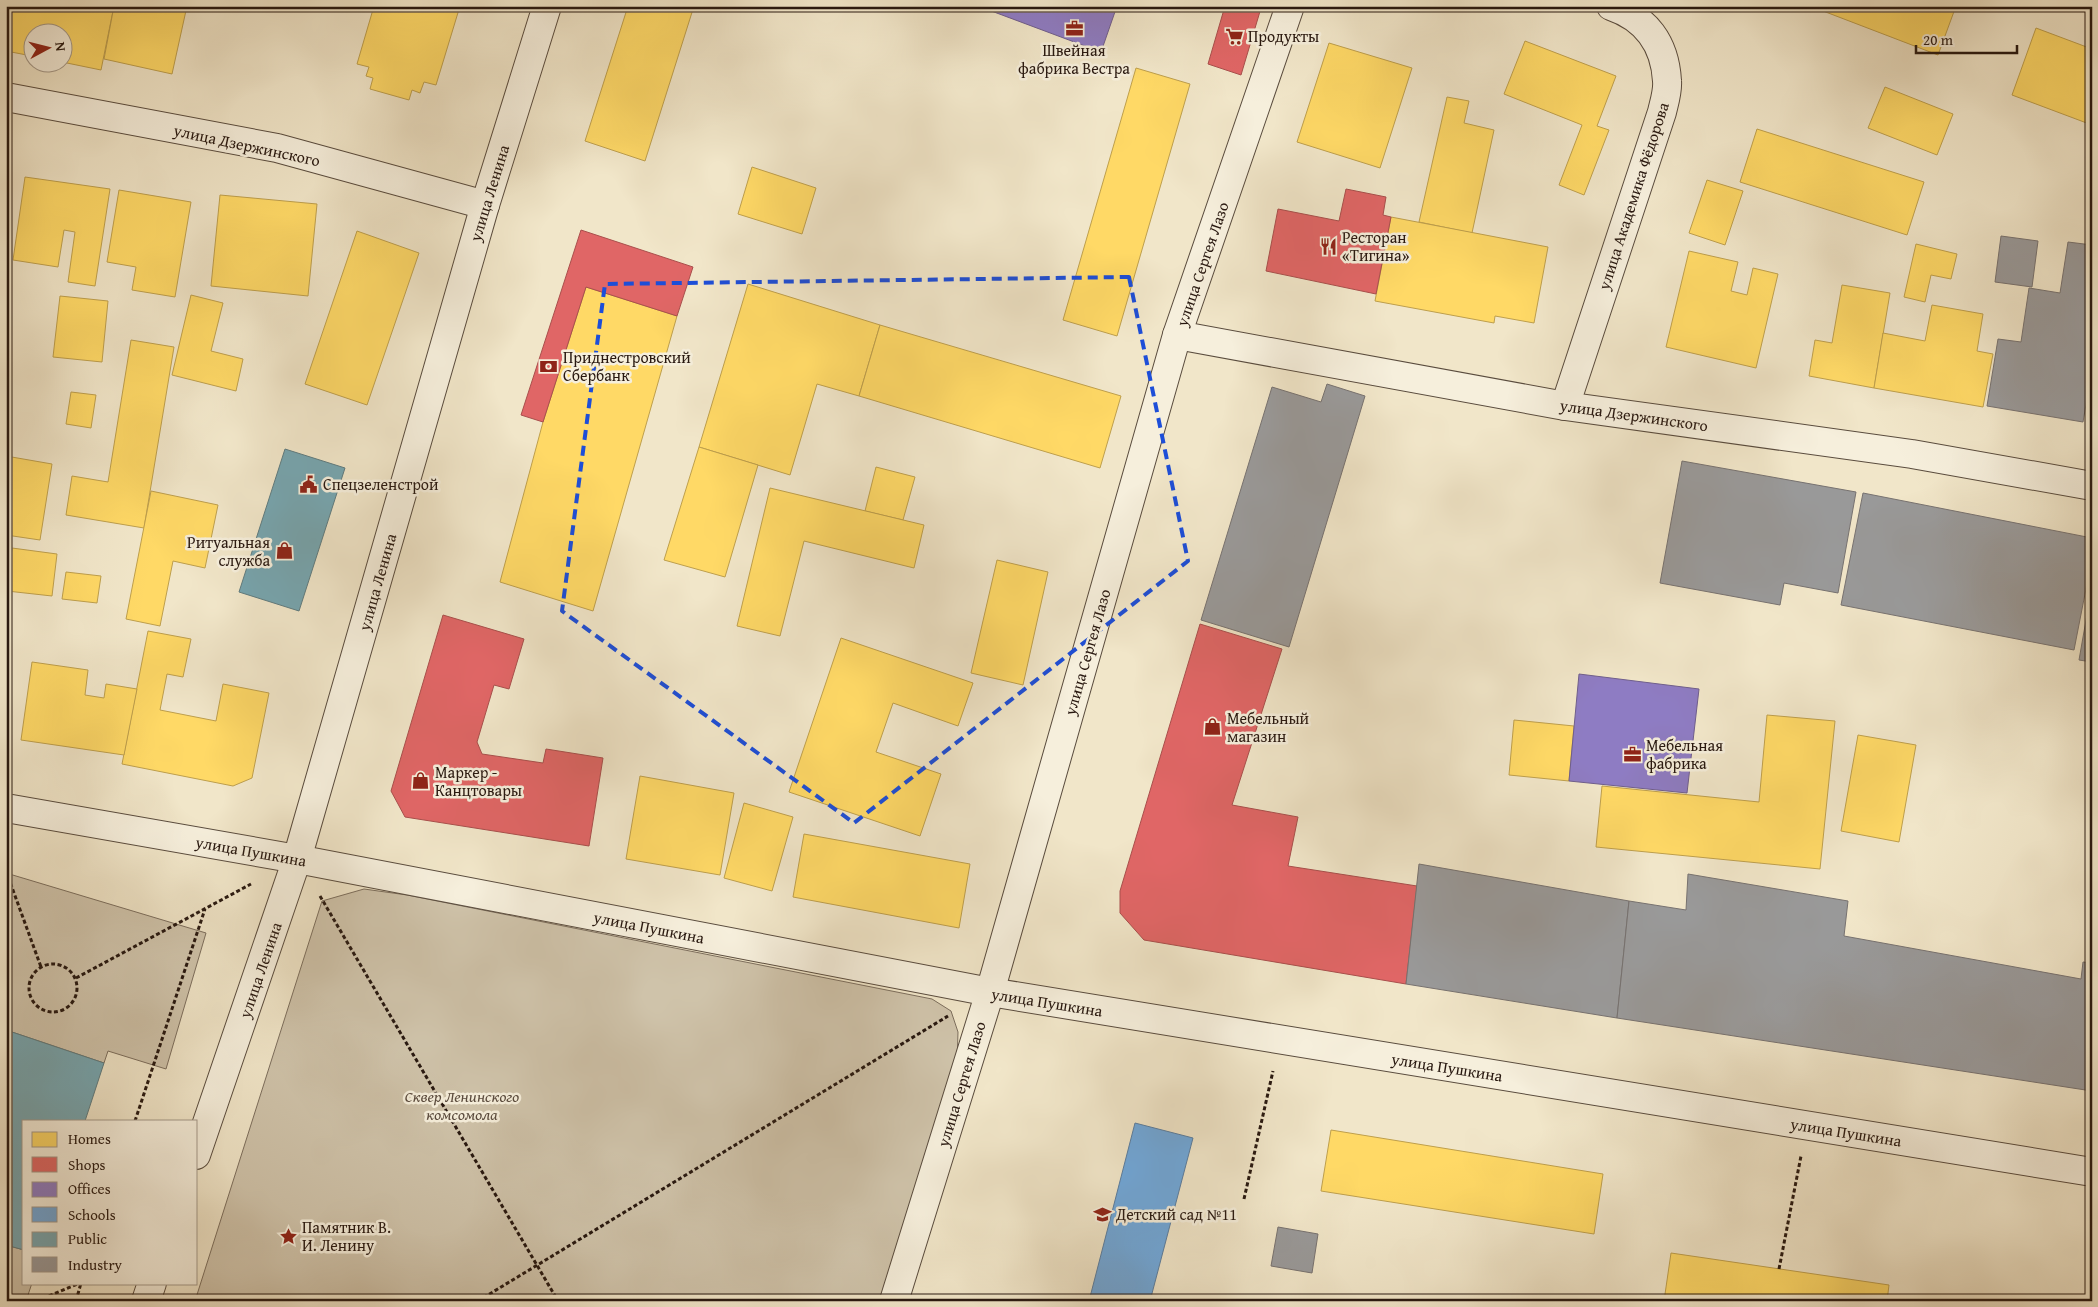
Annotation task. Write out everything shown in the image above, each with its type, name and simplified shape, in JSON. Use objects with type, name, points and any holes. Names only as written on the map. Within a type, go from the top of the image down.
[{"type":"street","name":"улица Ленина","points":[[198,1149],[297,859],[485,205],[547,6]]},
{"type":"street","name":"улица Сергея Лазо","points":[[894,1301],[990,992],[1178,335],[1290,6]]},
{"type":"street","name":"улица Академика Фёдорова","points":[[1566,406],[1662,112],[1668,83],[1664,60],[1655,37],[1640,20],[1611,6]]},
{"type":"street","name":"улица Дзержинского","points":[[6,97],[277,148],[485,205]]},
{"type":"street","name":"улица Дзержинского","points":[[1178,335],[1566,406],[1912,454],[2092,486]]},
{"type":"street","name":"улица Пушкина","points":[[6,808],[297,859],[990,992],[2092,1172]]},
{"type":"street","points":[[146,1301],[152,1284]]},
{"type":"path","points":[[297,859],[558,1301]]},
{"type":"path","points":[[6,871],[40,967]]},
{"type":"path","points":[[76,978],[256,881]]},
{"type":"path","points":[[135,1120],[205,908]]},
{"type":"path","points":[[48,964],[65,966],[76,978],[77,993],[69,1006],[62,1010],[47,1011],[40,1008],[30,996],[30,980],[40,967],[48,964]]},
{"type":"path","points":[[478,1301],[915,1035],[990,992]]},
{"type":"path","points":[[1244,1199],[1280,1040]]},
{"type":"path","points":[[1779,1269],[1807,1126]]},
{"type":"path","points":[[37,1301],[79,1284]]},
{"type":"path","points":[[76,1301],[81,1284]]},
{"type":"highlighted area","points":[[1129,277],[1188,561],[854,823],[562,611],[605,284]]},
{"type":"green space","points":[[6,873],[206,933],[166,1069],[108,1051],[104,1063],[6,1030]]},
{"type":"green space","name":"Сквер Ленинского комсомола","points":[[364,889],[407,895],[932,999],[951,1011],[958,1032],[957,1063],[883,1301],[195,1301],[322,901]]},
{"type":"green space","points":[[6,1245],[22,1249],[22,1284],[32,1284],[26,1301],[6,1301]]},
{"type":"building: Homes","points":[[6,6],[114,6],[101,70],[72,64],[72,22],[22,22],[22,54],[6,51]]},
{"type":"building: Homes","points":[[114,6],[187,6],[172,74],[104,59]]},
{"type":"building: Homes","points":[[374,6],[460,6],[436,85],[424,82],[420,93],[412,90],[409,100],[370,89],[373,78],[366,76],[369,67],[357,64]]},
{"type":"building: Homes","points":[[628,6],[694,6],[645,161],[585,141]]},
{"type":"building: Homes","points":[[1810,6],[1956,6],[1938,55]]},
{"type":"building: Homes","points":[[2036,28],[2092,49],[2092,125],[2012,95]]},
{"type":"building: Homes","points":[[1525,41],[1616,76],[1597,126],[1609,130],[1584,195],[1559,185],[1582,125],[1504,94]]},
{"type":"building: Homes","points":[[1329,43],[1412,68],[1380,168],[1297,142]]},
{"type":"building: Homes","points":[[1136,68],[1190,84],[1117,336],[1063,320]]},
{"type":"building: Homes","points":[[1885,87],[1953,114],[1937,155],[1868,128]]},
{"type":"building: Homes","points":[[1447,97],[1469,101],[1464,123],[1494,130],[1472,233],[1419,222]]},
{"type":"building: Homes","points":[[1757,129],[1924,182],[1907,235],[1740,182]]},
{"type":"building: Homes","points":[[752,167],[816,188],[802,234],[738,214]]},
{"type":"building: Homes","points":[[25,177],[110,189],[95,286],[68,282],[75,232],[64,230],[58,267],[13,260]]},
{"type":"building: Homes","points":[[1707,180],[1743,191],[1725,245],[1689,233]]},
{"type":"building: Homes","points":[[119,190],[191,202],[175,297],[132,290],[136,267],[107,262]]},
{"type":"building: Homes","points":[[220,195],[317,204],[308,296],[211,286]]},
{"type":"building: Homes","points":[[1391,217],[1548,247],[1534,323],[1495,316],[1494,323],[1375,301]]},
{"type":"building: Homes","points":[[357,231],[419,253],[367,405],[305,384]]},
{"type":"building: Homes","points":[[1916,244],[1957,254],[1951,279],[1931,275],[1925,302],[1904,297]]},
{"type":"building: Homes","points":[[1689,251],[1738,262],[1731,291],[1747,295],[1753,268],[1778,274],[1756,368],[1666,347]]},
{"type":"building: Homes","points":[[748,284],[880,325],[859,396],[817,384],[790,475],[699,447]]},
{"type":"building: Homes","points":[[1842,285],[1890,293],[1874,388],[1809,376],[1815,340],[1832,343]]},
{"type":"building: Homes","points":[[586,287],[677,316],[593,611],[500,582],[543,422]]},
{"type":"building: Homes","points":[[191,295],[223,303],[211,351],[243,359],[236,391],[172,375]]},
{"type":"building: Homes","points":[[60,296],[108,301],[102,362],[53,357]]},
{"type":"building: Homes","points":[[1932,305],[1983,314],[1977,351],[1993,354],[1983,407],[1874,388],[1883,333],[1925,341]]},
{"type":"building: Homes","points":[[880,325],[1121,396],[1100,468],[859,396]]},
{"type":"building: Homes","points":[[131,340],[174,347],[144,528],[66,515],[72,476],[108,482]]},
{"type":"building: Homes","points":[[71,392],[96,395],[91,428],[66,424]]},
{"type":"building: Homes","points":[[699,447],[758,465],[725,577],[664,560]]},
{"type":"building: Homes","points":[[6,456],[52,464],[40,540],[6,535]]},
{"type":"building: Homes","points":[[876,467],[915,477],[903,520],[865,511]]},
{"type":"building: Homes","points":[[770,488],[924,525],[914,568],[804,541],[780,636],[737,626]]},
{"type":"building: Homes","points":[[151,491],[218,505],[205,568],[173,561],[160,626],[126,619]]},
{"type":"building: Homes","points":[[12,548],[57,554],[52,596],[7,591]]},
{"type":"building: Homes","points":[[997,560],[1048,572],[1023,685],[971,673]]},
{"type":"building: Homes","points":[[66,572],[101,576],[97,603],[62,599]]},
{"type":"building: Homes","points":[[148,631],[191,639],[183,677],[167,674],[160,710],[216,721],[223,684],[269,693],[252,778],[233,786],[122,764]]},
{"type":"building: Homes","points":[[841,638],[973,683],[958,726],[893,703],[876,752],[941,774],[920,836],[789,792]]},
{"type":"building: Homes","points":[[32,662],[88,670],[85,695],[104,698],[106,684],[137,689],[124,755],[21,740]]},
{"type":"building: Homes","points":[[1767,715],[1835,721],[1820,869],[1596,847],[1602,786],[1759,802]]},
{"type":"building: Homes","points":[[1514,720],[1574,726],[1569,781],[1509,775]]},
{"type":"building: Homes","points":[[1858,735],[1916,745],[1899,842],[1841,831]]},
{"type":"building: Homes","points":[[640,776],[734,793],[720,875],[626,859]]},
{"type":"building: Homes","points":[[744,803],[793,817],[772,891],[724,878]]},
{"type":"building: Homes","points":[[804,834],[970,864],[959,928],[793,897]]},
{"type":"building: Homes","points":[[1331,1130],[1603,1174],[1594,1234],[1321,1191]]},
{"type":"building: Homes","points":[[1671,1253],[1889,1285],[1887,1301],[1664,1301]]},
{"type":"building: Shops","name":"Продукты","points":[[1225,6],[1255,6],[1261,8],[1241,75],[1208,64]]},
{"type":"building: Shops","name":"Ресторан «Тигина»","points":[[1346,189],[1386,197],[1383,215],[1391,217],[1376,294],[1266,271],[1278,209],[1339,221]]},
{"type":"building: Shops","name":"Приднестровский Сбербанк","points":[[581,230],[693,267],[677,316],[586,287],[543,422],[521,415]]},
{"type":"building: Shops","points":[[443,615],[524,639],[509,689],[494,685],[477,742],[482,754],[543,763],[546,749],[603,758],[589,846],[405,817],[391,791]]},
{"type":"building: Shops","name":"Мебельный магазин","points":[[1200,624],[1282,649],[1232,805],[1298,817],[1288,866],[1417,886],[1406,984],[1144,940],[1120,913],[1120,891]]},
{"type":"building: Offices","name":"Швейная фабрика Вестра","points":[[978,6],[1117,6],[1101,52]]},
{"type":"building: Offices","name":"Мебельная фабрика","points":[[1579,674],[1699,689],[1687,793],[1569,781]]},
{"type":"building: Schools","points":[[1135,1123],[1193,1138],[1150,1301],[1089,1301]]},
{"type":"building: Public","points":[[285,449],[345,468],[299,611],[239,592]]},
{"type":"building: Public","points":[[6,1030],[104,1063],[85,1120],[22,1120],[22,1249],[6,1245]]},
{"type":"building: Industry","points":[[2001,236],[2038,241],[2032,287],[1995,282]]},
{"type":"building: Industry","points":[[2068,242],[2092,245],[2092,369],[2083,422],[1987,406],[1998,339],[2021,342],[2029,288],[2060,293]]},
{"type":"building: Industry","points":[[1327,384],[1365,396],[1289,647],[1201,620],[1272,387],[1321,402]]},
{"type":"building: Industry","points":[[1682,461],[1856,492],[1838,593],[1784,583],[1780,605],[1660,583]]},
{"type":"building: Industry","points":[[1863,493],[2092,538],[2092,558],[2074,650],[1841,605]]},
{"type":"building: Industry","points":[[2092,586],[2092,662],[2079,660]]},
{"type":"building: Industry","points":[[1419,864],[1629,901],[1617,1018],[1406,984]]},
{"type":"building: Industry","points":[[1688,874],[1848,901],[1844,936],[2081,979],[2083,962],[2092,963],[2092,1091],[1617,1018],[1629,901],[1686,910]]},
{"type":"building: Industry","points":[[1278,1227],[1318,1234],[1312,1273],[1271,1266]]},
{"type":"place","name":"Швейная фабрика Вестра","points":[[1074,29]]},
{"type":"place","name":"Продукты","points":[[1234,36]]},
{"type":"place","name":"Ресторан «Тигина»","points":[[1328,246]]},
{"type":"place","name":"Приднестровский Сбербанк","points":[[549,366]]},
{"type":"place","name":"Спецзеленстрой","points":[[309,484]]},
{"type":"place","name":"Ритуальная служба","points":[[284,551]]},
{"type":"place","name":"Мебельный магазин","points":[[1213,727]]},
{"type":"place","name":"Мебельная фабрика","points":[[1632,754]]},
{"type":"place","name":"Маркер - Канцтовары","points":[[421,781]]},
{"type":"place","name":"Детский сад №11","points":[[1102,1214]]},
{"type":"place","name":"Памятник В. И. Ленину","points":[[288,1236]]}]
